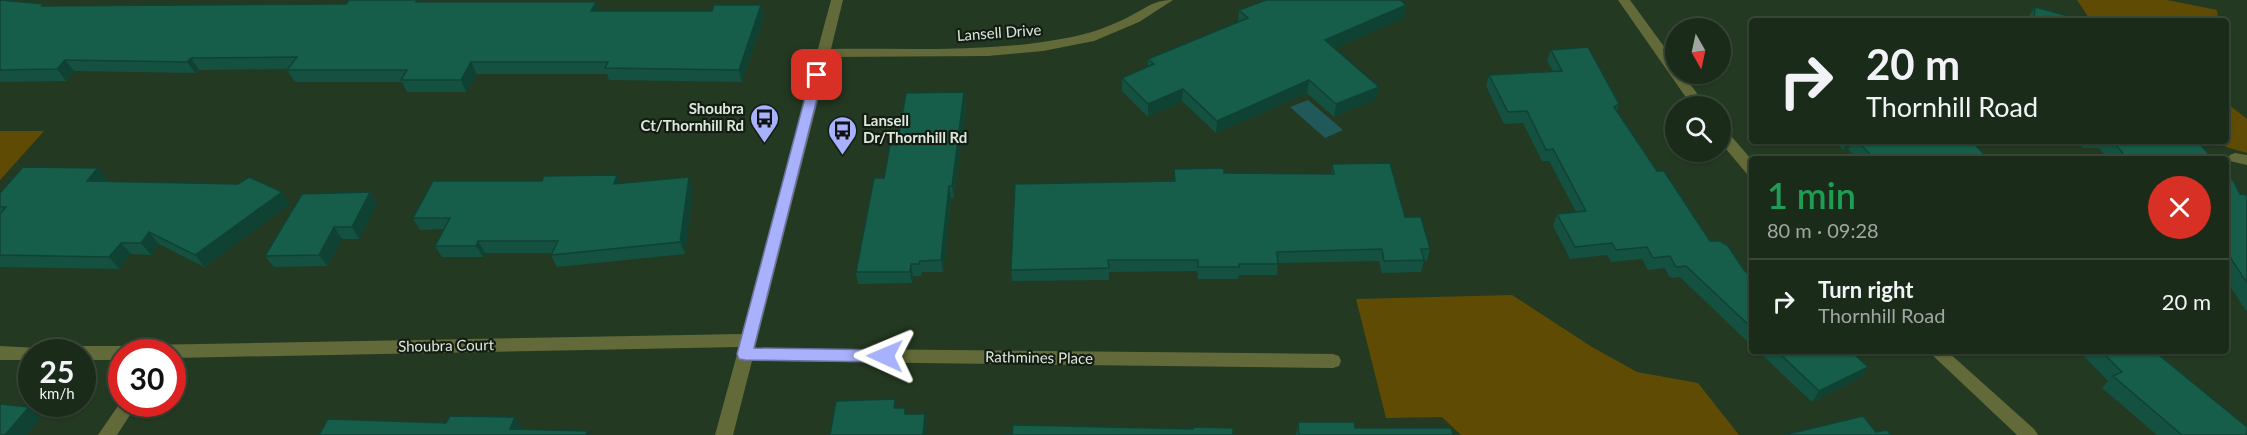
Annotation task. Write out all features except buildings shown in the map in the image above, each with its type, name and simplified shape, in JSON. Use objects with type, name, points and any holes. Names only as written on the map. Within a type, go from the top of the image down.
[{"type":"street","points":[[724,435],[837,0]]},
{"type":"street","name":"Lansell Drive","points":[[823,53],[988,52],[1043,47],[1089,38],[1135,19],[1167,0]]},
{"type":"street","points":[[1624,0],[1692,96]]},
{"type":"street","points":[[1731,145],[1749,166]]},
{"type":"street","name":"Shoubra Court","points":[[186,352],[747,347]]},
{"type":"street","name":"Rathmines Place","points":[[747,347],[1333,361]]},
{"type":"street","points":[[0,353],[18,353]]},
{"type":"street","points":[[1939,354],[2029,435]]},
{"type":"street","points":[[107,435],[119,417]]},
{"type":"shaded area","points":[[2077,0],[2167,0],[2217,10],[2218,18],[2089,18]]},
{"type":"shaded area","points":[[2229,105],[2247,119],[2247,153],[2223,144],[2229,144]]},
{"type":"shaded area","points":[[0,131],[44,131],[0,180]]},
{"type":"shaded area","points":[[1512,295],[1592,347],[1637,372],[1698,383],[1739,435],[1461,435],[1442,417],[1386,418],[1356,299]]},
{"type":"water","points":[[1308,100],[1343,130],[1325,138],[1290,107]]},
{"type":"place","name":"Shoubra Ct/Thornhill Rd","points":[[765,144]]},
{"type":"place","name":"Lansell Dr/Thornhill Rd","points":[[842,156]]},
{"type":"route","points":[[817,75],[745,354],[885,356]]}]
